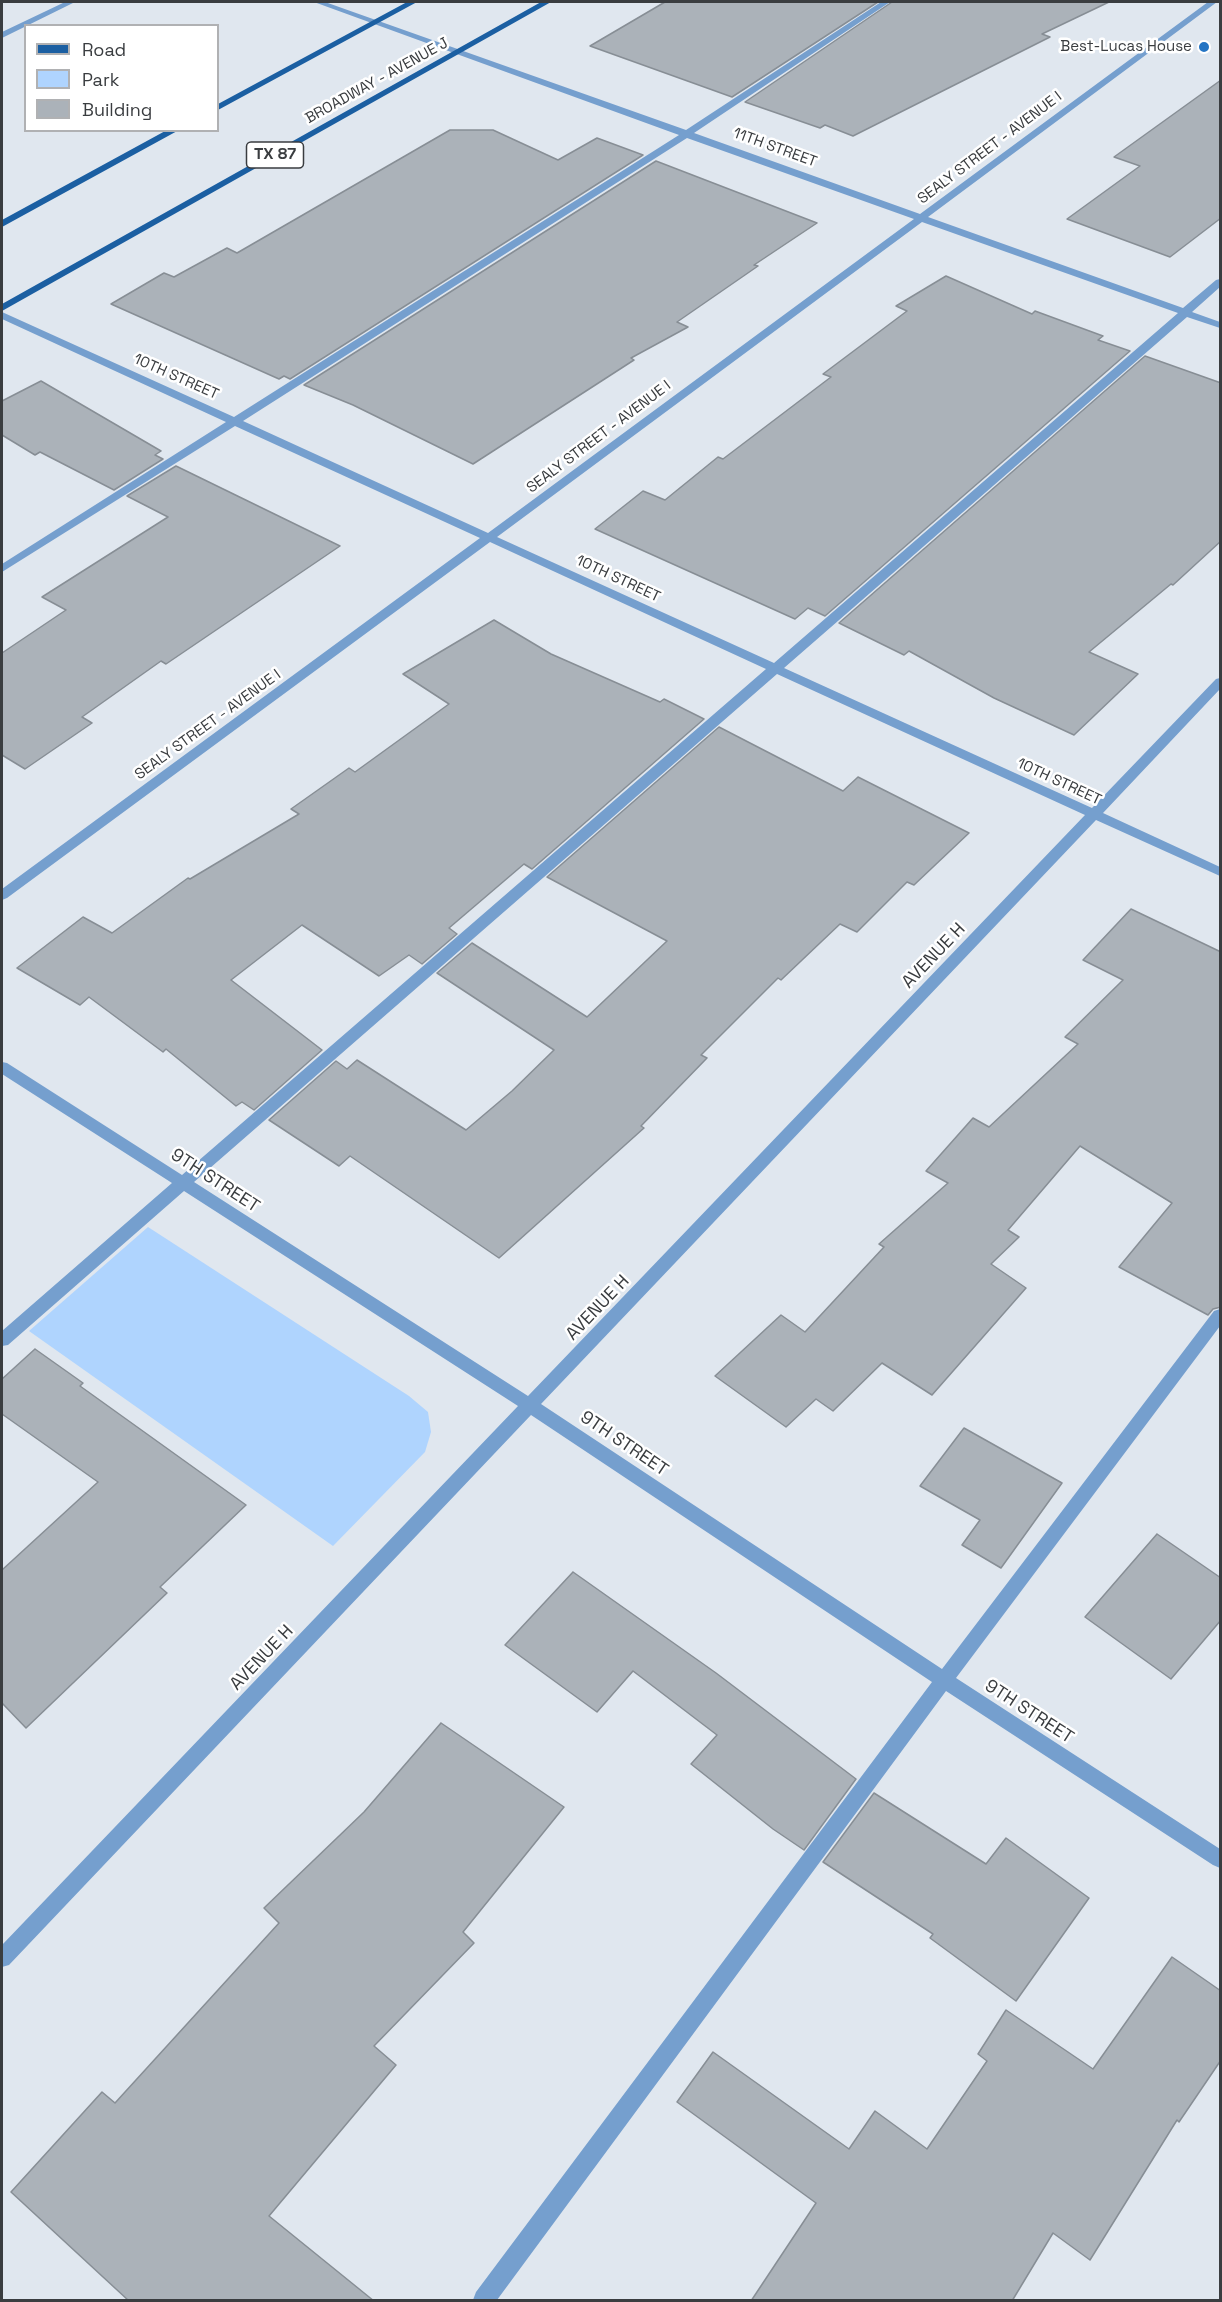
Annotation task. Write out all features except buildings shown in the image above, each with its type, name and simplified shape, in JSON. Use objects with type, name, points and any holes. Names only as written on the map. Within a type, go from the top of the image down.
[{"type":"main road","points":[[219,106],[413,2]]},
{"type":"main road","name":"BROADWAY - AVENUE J","points":[[2,308],[547,2]]},
{"type":"main road","points":[[2,224],[171,132]]},
{"type":"street","points":[[25,24],[72,2]]},
{"type":"street","name":"11TH STREET","points":[[318,2],[922,216],[1221,325]]},
{"type":"street","points":[[2,569],[688,133],[886,2]]},
{"type":"street","name":"SEALY STREET - AVENUE I","points":[[2,895],[1213,2]]},
{"type":"street","points":[[2,35],[24,25]]},
{"type":"street","points":[[2,1340],[1221,282]]},
{"type":"street","name":"10TH STREET","points":[[2,315],[490,536],[1221,872]]},
{"type":"street","name":"AVENUE H","points":[[2,1958],[1221,682]]},
{"type":"street","name":"9TH STREET","points":[[2,1068],[531,1406],[944,1680],[1221,1859]]},
{"type":"street","points":[[484,2301],[944,1680],[1221,1315]]},
{"type":"green space","points":[[148,1227],[409,1396],[428,1412],[431,1432],[425,1452],[333,1546],[29,1331]]},
{"type":"place","name":"Best-Lucas House","points":[[1204,47]]}]
